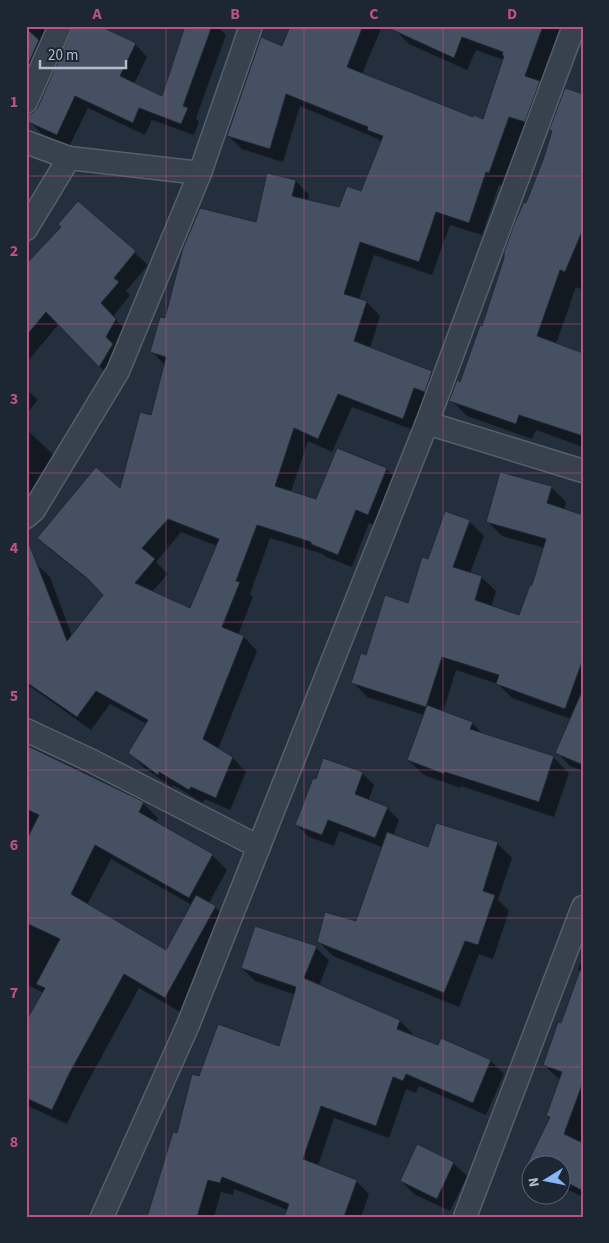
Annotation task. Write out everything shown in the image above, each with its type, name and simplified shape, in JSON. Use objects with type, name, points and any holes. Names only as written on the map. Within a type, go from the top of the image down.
[{"type":"street","points":[[26,102],[60,26]]},
{"type":"street","points":[[26,517],[34,510],[118,371],[200,173],[251,26]]},
{"type":"street","points":[[102,1217],[188,1025],[427,424],[574,26]]},
{"type":"street","points":[[26,142],[69,158],[200,173]]},
{"type":"street","points":[[26,229],[69,158]]},
{"type":"street","points":[[427,424],[583,470]]},
{"type":"street","points":[[26,730],[92,760],[259,847]]},
{"type":"street","points":[[465,1217],[583,907]]},
{"type":"building","points":[[73,26],[100,26],[136,43],[120,76],[162,96],[185,26],[212,26],[183,106],[188,108],[181,124],[139,108],[133,123],[75,96],[57,135],[26,121],[26,115],[33,113],[38,107]]},
{"type":"building","points":[[290,26],[363,26],[347,67],[473,117],[474,115],[483,119],[504,56],[502,55],[503,52],[462,37],[454,58],[384,26],[543,26],[525,76],[540,81],[525,122],[509,117],[489,173],[486,172],[469,223],[436,212],[419,262],[360,242],[344,294],[367,301],[354,341],[432,371],[425,392],[414,388],[403,419],[338,394],[318,439],[294,428],[275,486],[316,499],[337,448],[387,468],[368,515],[356,510],[338,555],[311,544],[311,542],[257,525],[236,581],[240,582],[222,627],[244,636],[203,739],[233,757],[216,798],[191,787],[189,790],[159,772],[158,775],[128,753],[148,720],[96,691],[77,717],[26,682],[26,542],[28,541],[67,641],[103,595],[88,579],[37,538],[96,467],[120,488],[140,412],[151,415],[166,357],[150,352],[160,317],[165,318],[183,248],[200,208],[256,222],[267,173],[296,180],[292,196],[339,207],[347,186],[361,191],[383,136],[367,130],[368,127],[286,94],[270,149],[227,136],[261,37],[282,46]],"holes":[[[168,519],[219,539],[190,608],[135,583],[155,559],[142,548]]]},
{"type":"building","points":[[26,28],[39,40],[26,69]]},
{"type":"building","points":[[565,88],[583,94],[583,229],[565,272],[560,270],[537,336],[583,353],[583,436],[519,415],[516,424],[449,401],[457,380],[460,382],[480,325],[482,326],[504,258],[504,252],[515,222],[524,202],[526,203],[543,160],[552,131],[549,130]]},
{"type":"building","points":[[78,201],[136,251],[114,278],[119,282],[101,303],[116,319],[106,337],[113,344],[99,367],[46,312],[26,336],[26,264],[61,227],[58,224]]},
{"type":"building","points":[[500,472],[552,486],[547,503],[583,515],[583,659],[565,709],[496,684],[499,675],[442,657],[426,707],[351,683],[361,653],[366,655],[385,595],[408,603],[422,557],[428,559],[445,511],[470,520],[453,567],[482,576],[475,600],[519,615],[530,585],[532,585],[546,539],[486,522]]},
{"type":"building","points":[[583,689],[583,765],[555,753]]},
{"type":"building","points":[[427,705],[473,722],[470,729],[554,756],[539,802],[445,772],[444,774],[407,760]]},
{"type":"building","points":[[26,745],[144,802],[139,812],[213,854],[189,898],[95,845],[71,894],[166,950],[196,895],[216,906],[165,998],[124,974],[69,1074],[52,1110],[26,1098],[26,1021],[45,988],[36,984],[60,939],[26,923],[26,841],[39,815],[26,809]]},
{"type":"building","points":[[323,758],[363,772],[355,794],[388,807],[375,838],[328,820],[322,835],[295,825],[313,778],[316,779]]},
{"type":"building","points":[[436,823],[498,842],[483,891],[495,895],[478,945],[465,941],[444,993],[317,942],[325,912],[356,921],[387,832],[428,847]]},
{"type":"building","points":[[255,926],[317,946],[304,978],[400,1020],[397,1029],[438,1045],[441,1038],[491,1060],[473,1103],[406,1074],[403,1081],[393,1077],[376,1126],[321,1106],[303,1159],[357,1180],[344,1217],[284,1217],[289,1204],[222,1177],[220,1183],[208,1180],[197,1217],[147,1217],[173,1132],[177,1133],[192,1074],[199,1076],[218,1024],[279,1046],[296,987],[241,968]]},
{"type":"building","points":[[580,970],[583,971],[583,1082],[564,1134],[583,1143],[583,1191],[572,1185],[572,1156],[531,1156],[550,1117],[546,1116],[562,1072],[543,1065],[558,1022],[561,1023]]},
{"type":"building","points":[[417,1144],[454,1162],[437,1199],[400,1181]]}]
